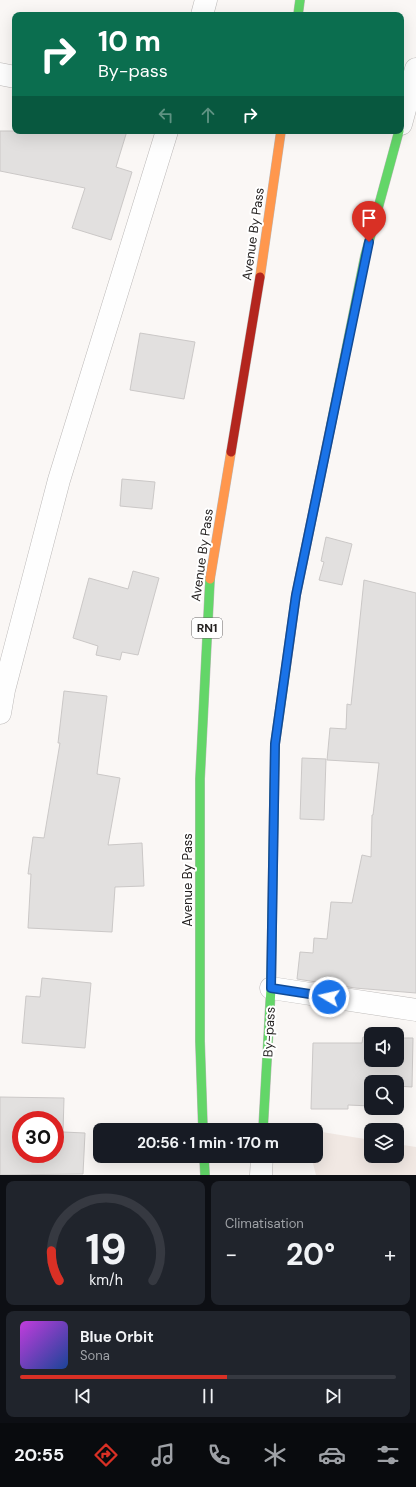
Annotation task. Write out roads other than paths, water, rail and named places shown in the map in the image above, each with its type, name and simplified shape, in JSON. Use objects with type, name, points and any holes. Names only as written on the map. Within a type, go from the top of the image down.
[{"type":"main road","points":[[298,12],[300,0]]},
{"type":"main road","name":"Avenue By Pass","points":[[203,1123],[200,1033],[200,779],[210,575],[261,272],[281,134]]},
{"type":"main road","name":"By-pass","points":[[263,1123],[271,988],[275,744],[296,595],[365,256],[398,134]]},
{"type":"main road","points":[[204,1163],[205,1175]]},
{"type":"street","points":[[203,12],[206,0]]},
{"type":"street","points":[[404,113],[416,69]]},
{"type":"street","points":[[0,74],[12,77]]},
{"type":"street","points":[[0,714],[2,690],[59,480],[166,134]]},
{"type":"street","points":[[271,988],[416,1010]]},
{"type":"street","points":[[261,1175],[262,1163]]}]
